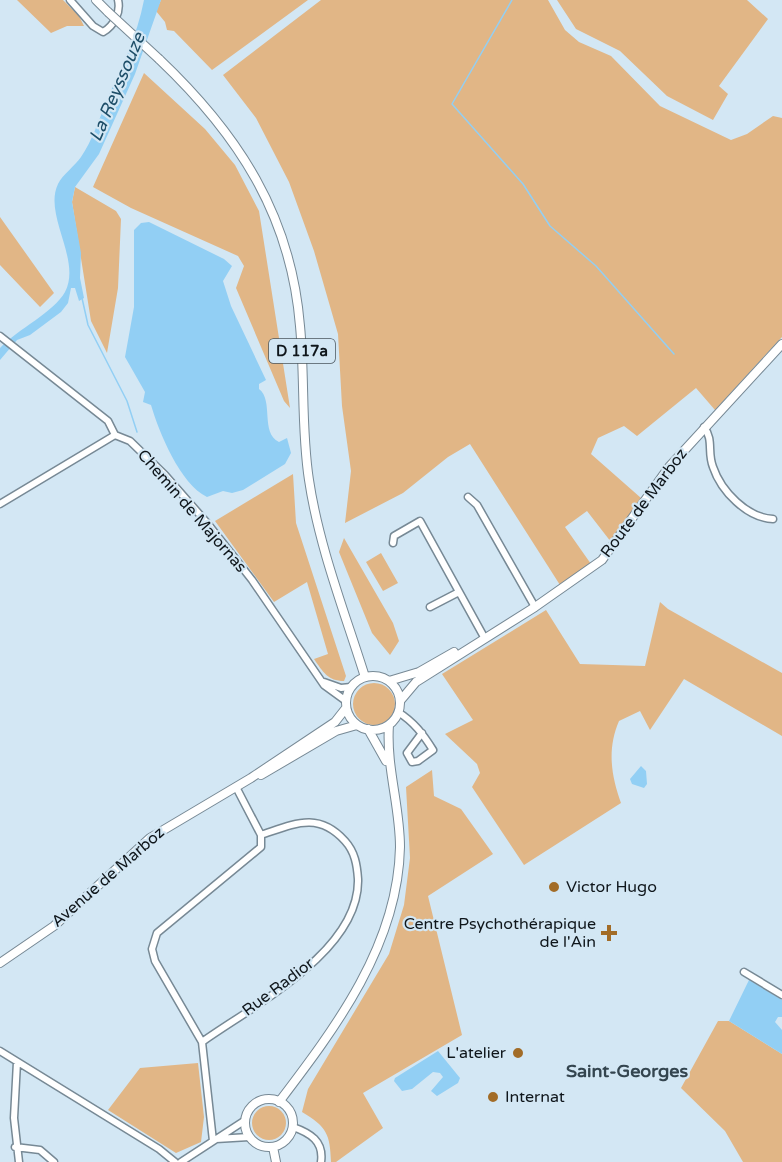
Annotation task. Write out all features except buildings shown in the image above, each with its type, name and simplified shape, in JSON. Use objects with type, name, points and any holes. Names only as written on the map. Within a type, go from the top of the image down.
[{"type":"main road","name":"D 117a","points":[[96,0],[194,93],[234,141],[265,194],[283,241],[294,284],[301,326],[309,481],[319,528],[365,677]]},
{"type":"main road","name":"Route de Marboz","points":[[389,681],[418,672],[484,637],[535,607],[602,560],[655,486],[704,427],[782,344]]},
{"type":"main road","name":"Route de Marboz","points":[[400,701],[416,682],[484,637]]},
{"type":"main road","points":[[279,1102],[308,1064],[367,973],[384,932],[394,894],[400,848],[390,771],[389,725],[398,712],[400,701],[398,693],[389,681],[378,676],[365,677],[351,687],[346,705],[357,725],[368,729],[389,725]]},
{"type":"main road","name":"Avenue de Marboz","points":[[0,963],[54,926],[150,837],[251,778],[335,722],[346,705]]},
{"type":"main road","name":"Avenue de Marboz","points":[[251,778],[264,774],[336,731],[357,725]]},
{"type":"main road","points":[[368,729],[380,747],[390,771]]},
{"type":"main road","points":[[272,1099],[279,1102],[290,1112],[292,1127],[286,1140],[273,1147],[260,1146],[249,1137],[244,1121],[246,1113],[257,1102],[272,1099]]},
{"type":"main road","points":[[273,1147],[276,1162]]},
{"type":"street","points":[[70,0],[93,26],[103,32],[111,27],[119,7],[118,0]]},
{"type":"street","name":"Chemin de Majornas","points":[[1,336],[108,421],[115,435],[130,441],[148,458],[214,532],[252,580],[319,678],[346,705]]},
{"type":"street","points":[[704,427],[712,442],[712,466],[726,490],[752,514],[762,519],[773,519]]},
{"type":"street","points":[[0,504],[115,435]]},
{"type":"street","points":[[468,497],[477,505],[535,607]]},
{"type":"street","points":[[393,543],[394,536],[420,521],[484,637]]},
{"type":"street","points":[[430,607],[459,592]]},
{"type":"street","points":[[319,678],[334,687],[351,687]]},
{"type":"street","points":[[398,712],[414,722],[422,733],[433,750],[418,761],[412,762],[407,753],[422,733]]},
{"type":"street","points":[[214,1140],[202,1042],[155,961],[153,941],[157,933],[261,847],[261,835],[236,787]]},
{"type":"street","name":"Rue Radior","points":[[202,1042],[305,969],[329,946],[337,938],[358,890],[357,864],[349,846],[334,830],[318,822],[300,822],[261,835]]},
{"type":"street","points":[[744,972],[782,995]]},
{"type":"street","points":[[0,1051],[170,1161]]},
{"type":"street","points":[[17,1062],[15,1147],[19,1162]]},
{"type":"street","points":[[181,1162],[244,1121]]},
{"type":"street","points":[[292,1127],[306,1131],[317,1141],[321,1151],[321,1162]]},
{"type":"street","points":[[214,1140],[249,1137]]},
{"type":"street","points":[[15,1147],[40,1150],[54,1162]]},
{"type":"shaded area","points":[[17,0],[63,0],[79,16],[84,26],[67,26],[51,33]]},
{"type":"shaded area","points":[[161,0],[308,0],[212,70],[174,31],[167,30],[165,22],[156,11]]},
{"type":"shaded area","points":[[321,0],[548,0],[565,30],[579,42],[611,56],[660,106],[731,140],[747,134],[773,116],[782,118],[782,337],[715,410],[696,388],[637,436],[624,426],[598,438],[591,454],[641,498],[611,542],[587,511],[565,527],[591,564],[560,585],[470,444],[448,457],[403,493],[345,523],[351,471],[342,406],[338,334],[314,251],[289,182],[256,118],[223,75]]},
{"type":"shaded area","points":[[557,0],[747,0],[768,19],[719,86],[728,94],[713,120],[667,96],[620,51],[576,29]]},
{"type":"shaded area","points":[[144,73],[205,129],[235,165],[259,211],[290,408],[284,401],[236,288],[244,266],[238,256],[131,208],[93,187]]},
{"type":"shaded area","points":[[75,187],[116,211],[121,219],[118,288],[107,353],[91,321],[72,202]]},
{"type":"shaded area","points":[[0,217],[54,293],[40,307],[0,265]]},
{"type":"shaded area","points":[[293,474],[296,523],[346,676],[344,681],[338,681],[323,672],[314,659],[328,654],[307,582],[274,602],[215,521]]},
{"type":"shaded area","points":[[344,538],[393,623],[399,641],[390,655],[372,633],[339,552]]},
{"type":"shaded area","points":[[381,553],[398,583],[383,591],[366,562]]},
{"type":"shaded area","points":[[660,602],[668,609],[782,673],[782,736],[684,679],[650,730],[640,711],[619,721],[613,742],[612,762],[621,803],[524,865],[472,787],[480,773],[477,764],[445,734],[473,720],[442,674],[546,610],[580,664],[645,666]]},
{"type":"shaded area","points":[[374,683],[382,684],[389,689],[394,696],[394,712],[389,719],[382,724],[374,725],[366,724],[359,719],[354,712],[353,704],[354,696],[359,689],[366,684]]},
{"type":"shaded area","points":[[432,770],[434,796],[461,809],[493,854],[428,896],[462,1035],[363,1093],[383,1128],[336,1162],[331,1162],[330,1144],[325,1132],[317,1122],[302,1112],[308,1089],[389,954],[404,905],[410,858],[406,787]]},
{"type":"shaded area","points":[[718,1021],[729,1021],[782,1054],[782,1162],[743,1162],[725,1131],[681,1088]]},
{"type":"shaded area","points":[[198,1063],[204,1117],[201,1142],[176,1153],[108,1110],[140,1068]]},
{"type":"shaded area","points":[[269,1106],[281,1111],[286,1123],[281,1135],[269,1140],[257,1135],[252,1123],[257,1111]]},
{"type":"water","name":"La Reyssouze","points":[[144,0],[161,0],[135,74],[99,154],[75,187],[72,202],[81,253],[80,278],[84,298],[79,301],[75,288],[71,288],[68,303],[61,312],[30,335],[17,340],[0,360],[0,348],[53,307],[65,292],[69,279],[69,266],[55,209],[58,184],[81,157],[92,137],[133,40]]},
{"type":"water","points":[[149,222],[224,259],[232,266],[223,281],[231,306],[266,380],[259,384],[259,389],[266,401],[270,431],[273,438],[279,442],[287,438],[291,453],[285,464],[243,490],[232,493],[223,491],[207,497],[188,481],[165,443],[151,405],[143,402],[145,392],[125,357],[134,307],[134,230],[141,223]]},
{"type":"water","points":[[641,766],[646,771],[647,784],[644,788],[632,784],[630,779]]},
{"type":"water","points":[[749,980],[782,1000],[782,1017],[778,1017],[775,1022],[782,1030],[782,1054],[729,1021]]},
{"type":"water","points":[[438,1051],[460,1078],[458,1083],[437,1096],[431,1091],[443,1077],[440,1073],[433,1072],[412,1089],[402,1091],[394,1081],[395,1078]]},
{"type":"waterway","points":[[512,0],[452,104],[523,184],[550,226],[596,266],[674,354]]},
{"type":"waterway","points":[[82,298],[88,325],[127,401],[137,432]]},
{"type":"place","name":"Victor Hugo","points":[[554,887]]},
{"type":"place","name":"Centre Psychothérapique de l'Ain","points":[[609,933]]},
{"type":"place","name":"L'atelier","points":[[518,1053]]},
{"type":"place","name":"Internat","points":[[493,1097]]},
{"type":"district","name":"Saint-Georges","points":[[627,1071]]}]
